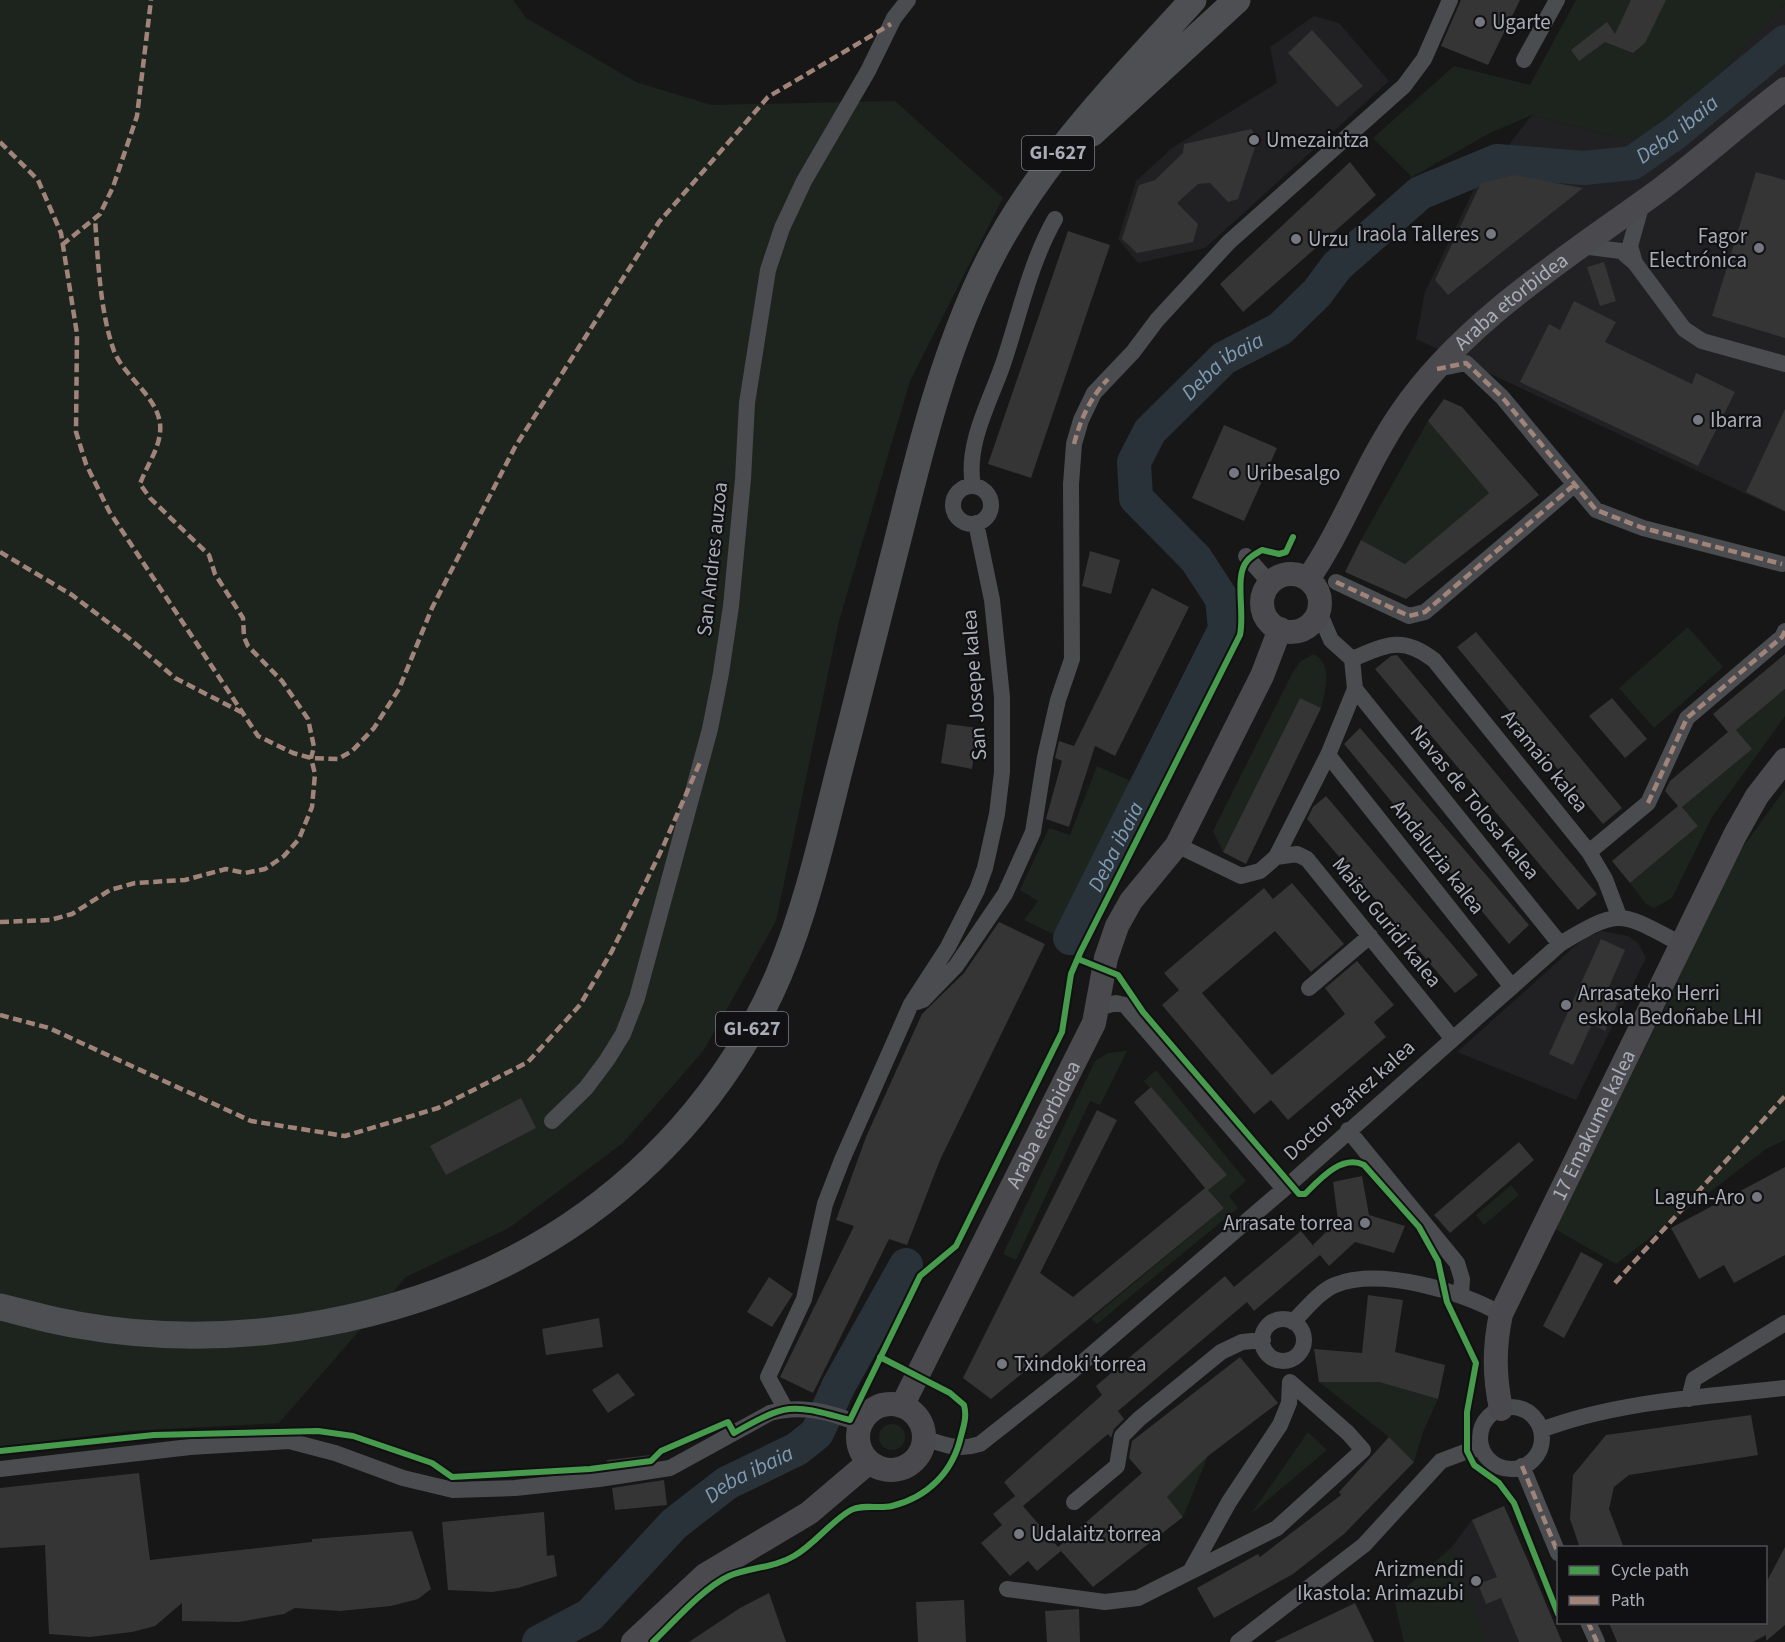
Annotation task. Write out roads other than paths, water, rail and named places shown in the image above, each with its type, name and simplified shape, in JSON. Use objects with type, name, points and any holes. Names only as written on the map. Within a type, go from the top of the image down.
[{"type":"main road","points":[[1103,99],[1138,39],[1170,0]]},
{"type":"main road","name":"GI-627","points":[[0,1307],[78,1325],[150,1334],[221,1334],[295,1328],[369,1314],[450,1288],[529,1252],[605,1202],[672,1140],[696,1113],[736,1056],[754,1025],[783,962],[806,896],[824,829],[926,428],[955,338],[973,293],[993,250],[1017,209],[1043,172],[1103,99],[1193,0]]},
{"type":"main road","points":[[1017,209],[1080,143],[1237,0]]},
{"type":"street","name":"San Andres auzoa","points":[[552,1121],[586,1088],[623,1034],[637,998],[710,729],[731,606],[743,479],[747,403],[762,296],[775,244],[804,181],[868,71],[894,18],[908,0]]},
{"type":"street","points":[[911,1004],[923,1000],[956,966],[1005,894],[1033,832],[1045,757],[1058,700],[1072,659],[1071,484],[1074,444],[1081,420],[1094,393],[1133,352],[1156,320],[1229,242],[1404,86],[1424,59],[1450,0]]},
{"type":"street","points":[[1524,60],[1557,0]]},
{"type":"street","name":"Araba etorbidea","points":[[1308,579],[1401,413],[1437,369],[1476,331],[1548,270],[1642,202],[1785,89]]},
{"type":"street","points":[[1635,263],[1630,246],[1642,202]]},
{"type":"street","points":[[973,486],[972,456],[980,425],[1026,291],[1055,219]]},
{"type":"street","points":[[1581,246],[1621,251],[1635,263],[1668,311],[1684,329],[1702,341],[1785,364]]},
{"type":"street","points":[[1437,369],[1466,363],[1502,397],[1596,510],[1643,528],[1782,564]]},
{"type":"street","points":[[1336,582],[1409,616],[1425,612],[1574,485]]},
{"type":"street","points":[[973,486],[984,490],[990,500],[990,512],[976,523],[958,518],[953,506],[956,494],[966,487],[973,486]]},
{"type":"street","name":"San Josepe kalea","points":[[785,1408],[768,1377],[804,1299],[825,1204],[911,1004],[948,947],[977,890],[985,868],[1002,772],[1001,686],[992,600],[976,523]]},
{"type":"street","points":[[1246,556],[1270,583]]},
{"type":"street","points":[[1177,845],[1241,876],[1260,871],[1276,857],[1328,755],[1355,689],[1352,659],[1331,640],[1319,612],[1319,594],[1308,579],[1301,575],[1284,575],[1270,583],[1263,600],[1263,609],[1272,624],[1280,629],[1299,631],[1314,620],[1319,612]]},
{"type":"street","name":"Araba etorbidea","points":[[902,1406],[1094,1023],[1106,958],[1117,926],[1131,901],[1177,845],[1262,676],[1280,629]]},
{"type":"street","points":[[1589,852],[1648,803],[1687,718],[1782,637],[1785,631]]},
{"type":"street","name":"Aramaio kalea","points":[[1352,659],[1391,644],[1417,647],[1447,675],[1589,852],[1605,879],[1618,916]]},
{"type":"street","name":"Navas de Tolosa kalea","points":[[1355,689],[1560,944]]},
{"type":"street","name":"Andaluzia kalea","points":[[1328,755],[1512,987]]},
{"type":"street","name":"17 Emakume kalea","points":[[1501,1409],[1494,1356],[1501,1314],[1735,835],[1758,796],[1785,760]]},
{"type":"street","name":"Maisu Guridi kalea","points":[[1276,857],[1297,854],[1307,859],[1452,1038]]},
{"type":"street","points":[[1618,916],[1639,922],[1681,944]]},
{"type":"street","name":"Doctor Bañez kalea","points":[[924,1438],[950,1448],[968,1448],[980,1444],[1070,1373],[1284,1189],[1560,944],[1595,922],[1618,916]]},
{"type":"street","points":[[1309,988],[1370,936]]},
{"type":"street","points":[[1098,1008],[1116,1004],[1125,1005],[1284,1189]]},
{"type":"street","points":[[1348,1130],[1453,1258],[1461,1274],[1461,1295]]},
{"type":"street","points":[[1293,1322],[1334,1285],[1379,1278],[1461,1295],[1501,1314]]},
{"type":"street","points":[[1190,1572],[1229,1502],[1280,1425],[1289,1403],[1290,1382],[1283,1361],[1267,1352],[1263,1341],[1264,1334],[1273,1322],[1279,1320],[1293,1322],[1303,1332],[1304,1345],[1296,1357],[1283,1361]]},
{"type":"street","points":[[1689,1399],[1694,1379],[1785,1323]]},
{"type":"street","points":[[1074,1502],[1117,1466],[1122,1436],[1139,1419],[1221,1352],[1242,1342],[1263,1341]]},
{"type":"street","points":[[1007,1589],[1105,1602],[1138,1598],[1278,1528],[1363,1450],[1341,1426],[1290,1382]]},
{"type":"street","points":[[1541,1431],[1582,1417],[1689,1399],[1785,1388]]},
{"type":"street","points":[[890,1404],[902,1406],[920,1420],[924,1438],[920,1454],[902,1469],[884,1470],[869,1462],[859,1446],[855,1422],[878,1406],[890,1404]]},
{"type":"street","points":[[1509,1407],[1526,1411],[1533,1416],[1541,1431],[1540,1448],[1522,1467],[1512,1468],[1493,1462],[1481,1446],[1482,1428],[1493,1413],[1509,1407]]},
{"type":"street","points":[[0,1469],[189,1447],[289,1441],[335,1453],[403,1478],[453,1490],[515,1488],[599,1479],[670,1468],[770,1413],[785,1408],[806,1408],[855,1422]]},
{"type":"street","points":[[1238,1642],[1364,1545],[1441,1461],[1481,1446]]},
{"type":"street","points":[[633,1642],[705,1575],[809,1513],[869,1462]]},
{"type":"street","points":[[1522,1467],[1557,1551]]},
{"type":"street","points":[[1588,1624],[1597,1642]]},
{"type":"waterway","name":"Deba ibaia","points":[[1070,938],[1225,629],[1222,599],[1196,559],[1136,498],[1134,462],[1150,431],[1224,358],[1280,329],[1317,293],[1337,266],[1420,193],[1497,161],[1584,168],[1632,163],[1675,133],[1785,42]]},
{"type":"waterway","name":"Deba ibaia","points":[[539,1642],[590,1615],[674,1524],[727,1483],[797,1449],[817,1433],[839,1385],[906,1265]]},
{"type":"place","name":"Ugarte","points":[[1480,22]]},
{"type":"place","name":"Umezaintza","points":[[1254,140]]},
{"type":"place","name":"Iraola Talleres","points":[[1491,234]]},
{"type":"place","name":"Urzu","points":[[1296,239]]},
{"type":"place","name":"Fagor Electrónica","points":[[1759,248]]},
{"type":"place","name":"Ibarra","points":[[1698,420]]},
{"type":"place","name":"Uribesalgo","points":[[1234,473]]},
{"type":"place","name":"Arrasateko Herri eskola Bedoñabe LHI","points":[[1566,1005]]},
{"type":"place","name":"Lagun-Aro","points":[[1757,1197]]},
{"type":"place","name":"Arrasate torrea","points":[[1365,1223]]},
{"type":"place","name":"Txindoki torrea","points":[[1002,1364]]},
{"type":"place","name":"Udalaitz torrea","points":[[1019,1534]]},
{"type":"place","name":"Arizmendi Ikastola: Arimazubi","points":[[1476,1581]]}]
